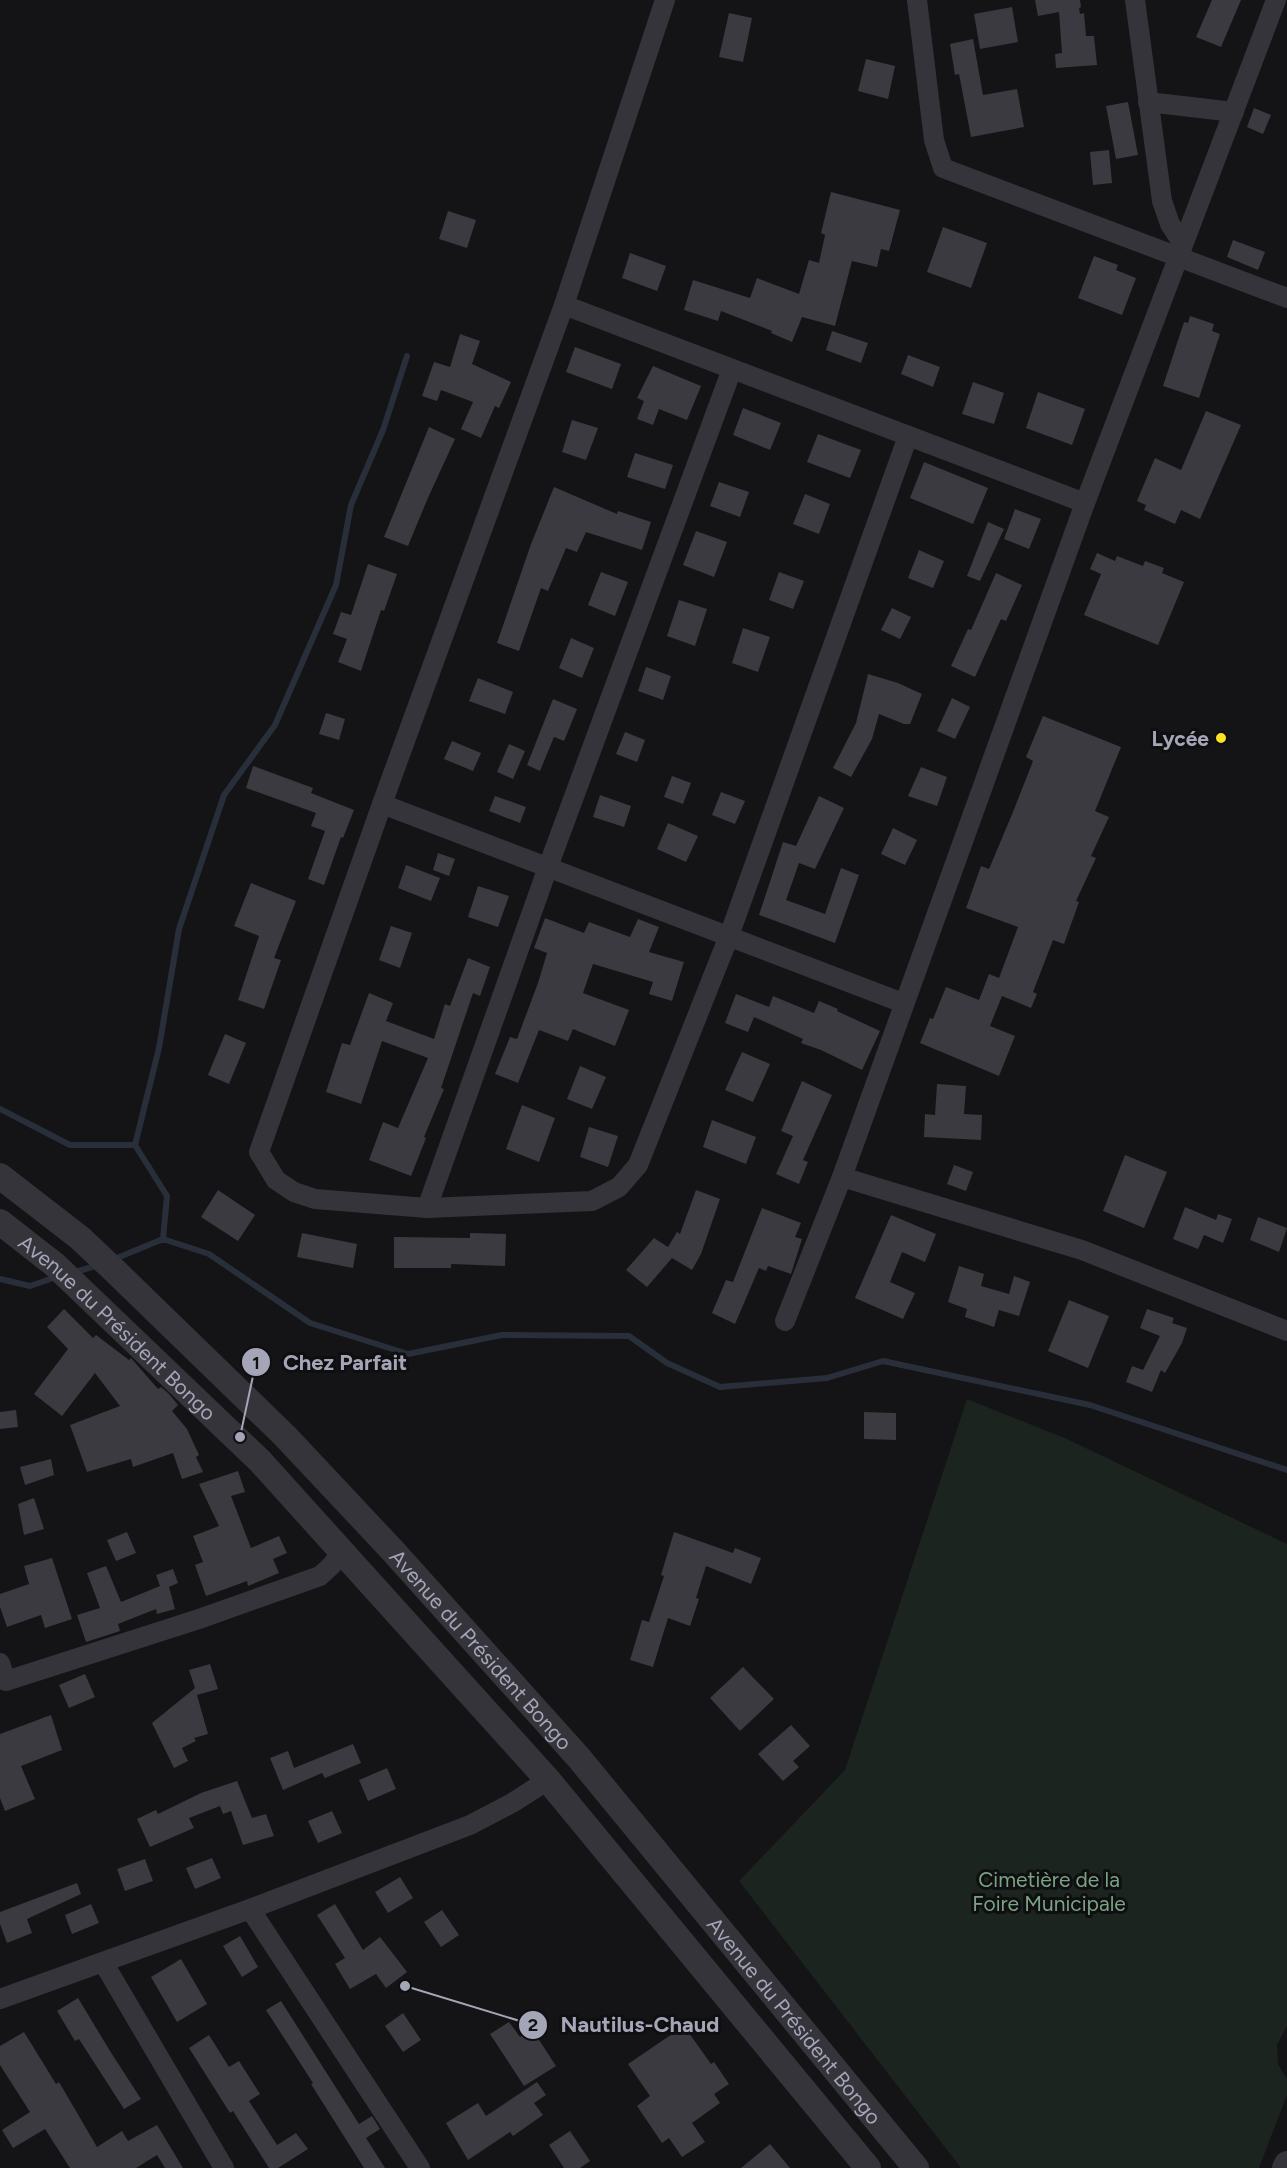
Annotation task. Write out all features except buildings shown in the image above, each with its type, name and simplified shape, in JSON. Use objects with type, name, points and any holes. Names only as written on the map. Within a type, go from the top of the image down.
[{"type":"street","points":[[664,0],[564,305],[382,804],[259,1152],[276,1180],[294,1192],[315,1198],[427,1208],[592,1201],[620,1186],[638,1165],[729,936],[908,436]]},
{"type":"street","points":[[917,0],[934,140],[943,168],[1181,250],[1287,298]]},
{"type":"street","points":[[1135,0],[1165,214],[1181,250]]},
{"type":"street","points":[[785,1321],[842,1177],[1085,503],[1276,0]]},
{"type":"street","points":[[1148,102],[1233,112]]},
{"type":"street","points":[[564,305],[1085,503]]},
{"type":"street","points":[[427,1208],[548,867],[732,369]]},
{"type":"street","points":[[382,804],[903,1003]]},
{"type":"street","name":"Avenue du Président Bongo","points":[[0,1176],[80,1238],[116,1272],[285,1436],[393,1551],[579,1758],[916,2168]]},
{"type":"street","points":[[842,1177],[1082,1250],[1287,1331]]},
{"type":"street","name":"Avenue du Président Bongo","points":[[0,1222],[55,1265],[260,1461],[548,1780],[868,2168]]},
{"type":"street","points":[[0,1663],[6,1681],[199,1619],[320,1576],[342,1551]]},
{"type":"street","points":[[0,1999],[250,1909],[470,1825],[512,1803],[548,1780]]},
{"type":"street","points":[[250,1909],[420,2168]]},
{"type":"street","points":[[102,1962],[224,2168]]},
{"type":"green space","name":"Cimetière de la Foire Municipale","points":[[967,1399],[1067,1439],[1287,1544],[1287,2026],[1277,2045],[1278,2064],[1287,2079],[1287,2095],[1259,2168],[961,2168],[739,1881],[845,1770]]},
{"type":"waterway","points":[[163,1239],[167,1196],[135,1145],[159,1048],[179,929],[224,795],[275,725],[336,585],[351,505],[383,430],[407,356]]},
{"type":"waterway","points":[[0,1109],[70,1145],[135,1145]]},
{"type":"waterway","points":[[112,1260],[163,1239],[209,1254],[310,1323],[408,1354],[502,1335],[629,1336],[667,1363],[720,1387],[827,1378],[883,1361],[1090,1405],[1287,1470]]},
{"type":"waterway","points":[[72,1273],[99,1265]]},
{"type":"waterway","points":[[0,1279],[30,1286],[59,1276]]},
{"type":"place","name":"Lycée","points":[[1221,738]]},
{"type":"place","name":"Chez Parfait","points":[[240,1437]]},
{"type":"place","name":"Nautilus-Chaud","points":[[405,1986]]}]
